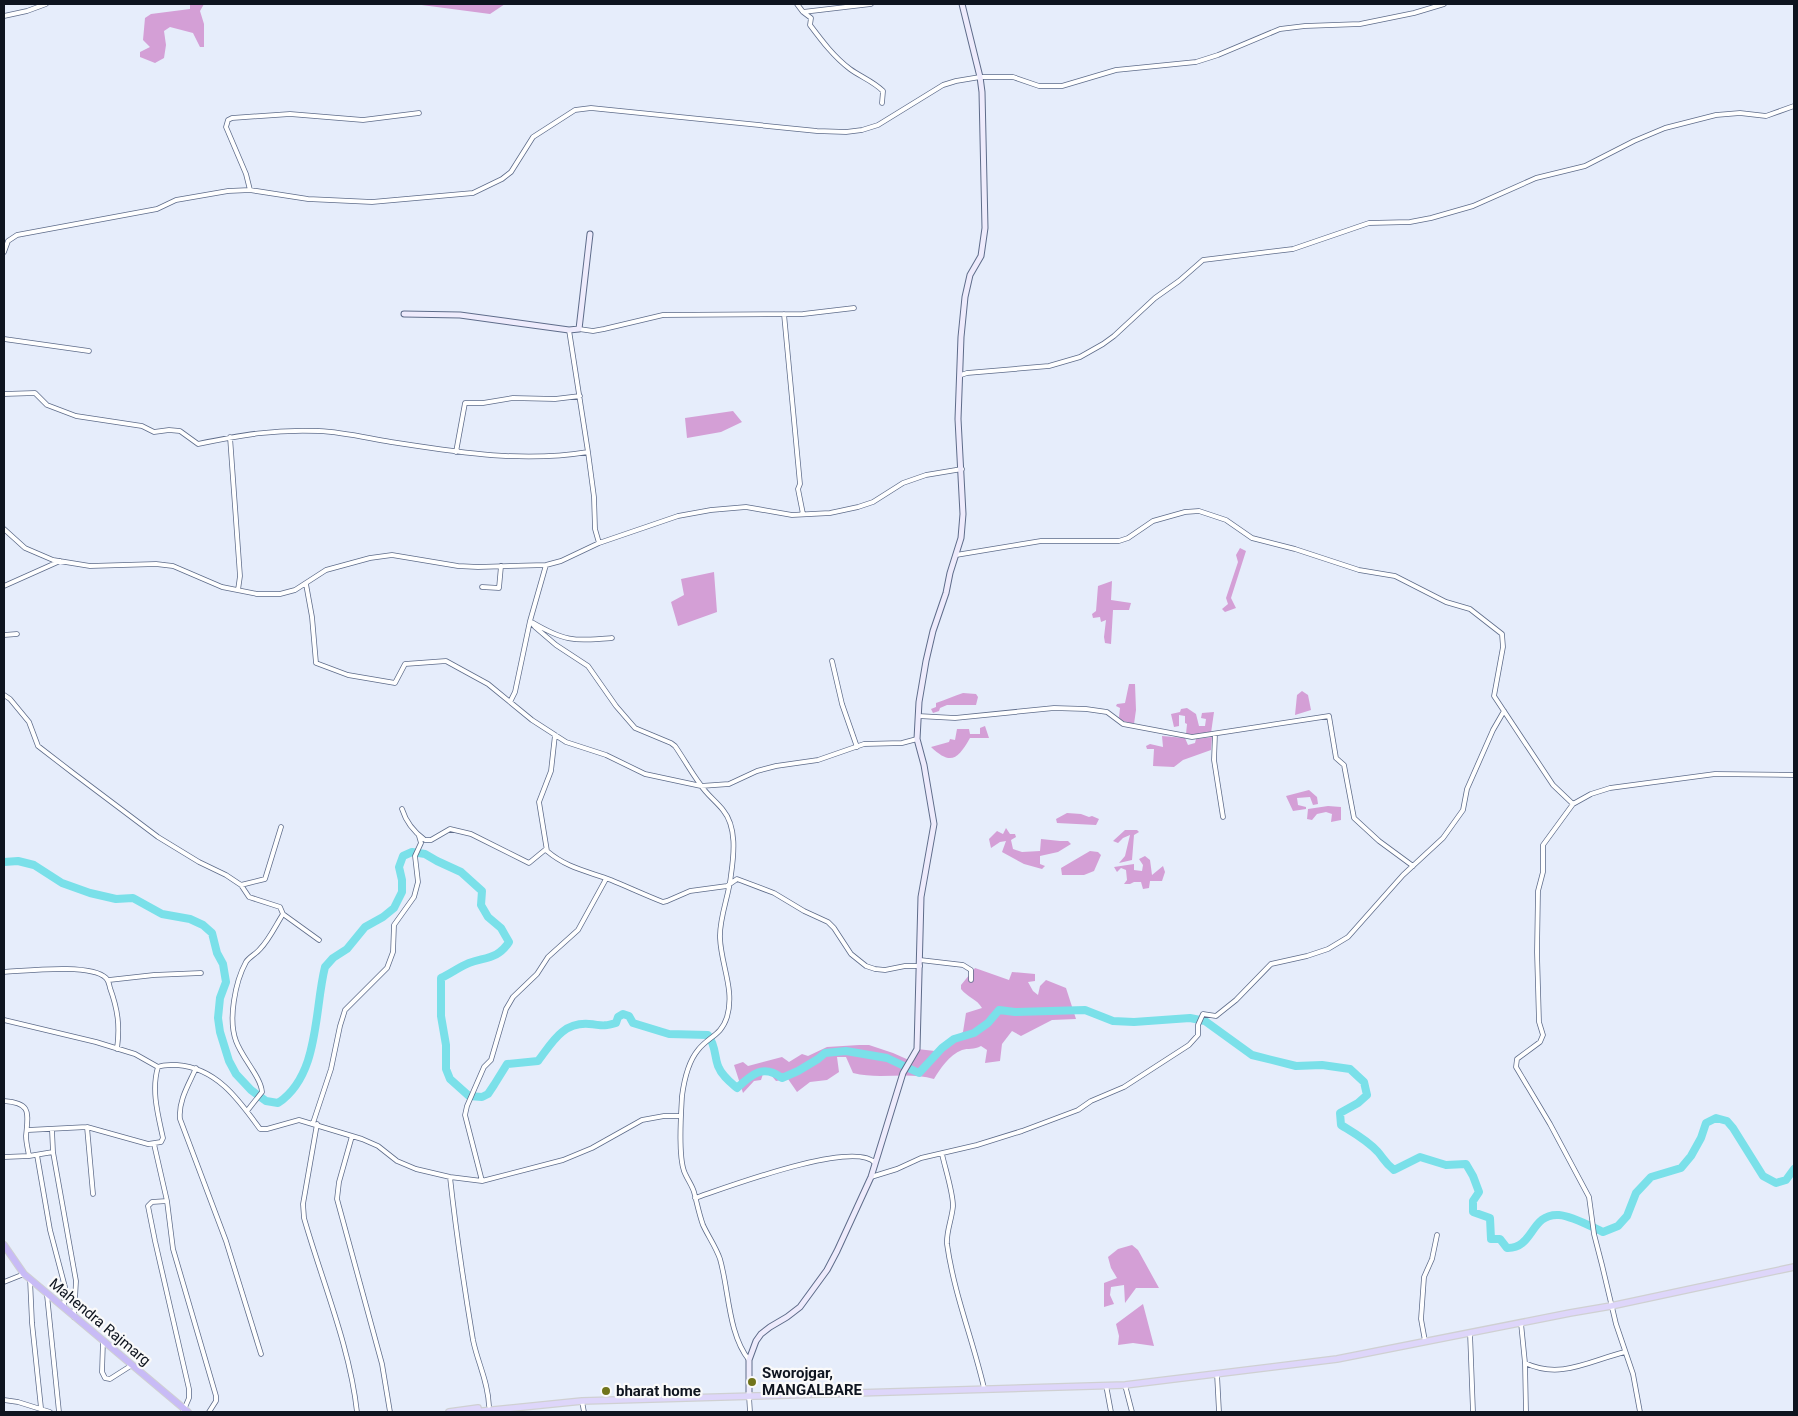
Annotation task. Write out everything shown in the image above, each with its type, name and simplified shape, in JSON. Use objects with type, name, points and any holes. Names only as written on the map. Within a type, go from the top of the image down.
[{"type":"highway","name":"Mahendra Rajmarg","points":[[4,1245],[24,1274],[185,1411]]},
{"type":"main road","points":[[449,1412],[490,1406],[582,1398],[1125,1385],[1337,1359],[1611,1306],[1794,1267]]},
{"type":"main road","points":[[475,1412],[582,1401],[749,1394]]},
{"type":"street","points":[[4,16],[27,11],[46,4]]},
{"type":"street","points":[[797,4],[811,18],[810,25],[823,43],[842,63],[883,91],[882,103]]},
{"type":"street","points":[[803,12],[871,4]]},
{"type":"street","points":[[750,1412],[749,1360],[752,1348],[760,1334],[800,1307],[827,1270],[872,1177],[904,1073],[917,1049],[922,897],[934,824],[924,765],[917,739],[918,716],[926,661],[933,631],[961,538],[963,514],[962,469],[958,419],[961,338],[965,296],[970,275],[981,256],[985,228],[980,77],[962,4]]},
{"type":"street","points":[[4,252],[8,241],[17,235],[157,209],[176,200],[204,194],[250,190],[308,199],[372,202],[473,193],[502,179],[511,172],[533,137],[575,110],[592,108],[808,130],[846,132],[878,125],[943,85],[980,77],[1013,77],[1039,86],[1062,86],[1116,70],[1196,62],[1218,55],[1280,29],[1360,24],[1414,14],[1444,4]]},
{"type":"street","points":[[961,375],[1049,366],[1080,357],[1114,336],[1143,308],[1203,260],[1293,249],[1370,223],[1410,222],[1431,218],[1473,206],[1536,178],[1585,166],[1634,141],[1665,128],[1716,115],[1740,113],[1766,116],[1794,106]]},
{"type":"street","points":[[250,190],[246,174],[226,127],[228,120],[232,118],[290,114],[363,120],[419,113]]},
{"type":"street","points":[[579,329],[590,234]]},
{"type":"street","points":[[404,314],[460,315],[569,330],[593,330],[663,315],[802,314],[854,308]]},
{"type":"street","points":[[784,314],[800,484],[798,489],[804,514]]},
{"type":"street","points":[[569,330],[594,497],[595,529],[599,542]]},
{"type":"street","points":[[4,339],[90,350]]},
{"type":"street","points":[[4,394],[35,394],[47,405],[76,416],[142,426],[154,432],[180,431],[198,444],[251,433],[285,430],[321,431],[456,452],[525,458],[562,456],[588,452]]},
{"type":"street","points":[[456,452],[465,403],[483,403],[513,398],[555,399],[580,396]]},
{"type":"street","points":[[230,437],[240,576],[238,590]]},
{"type":"street","points":[[4,529],[25,548],[53,560],[90,566],[156,564],[173,566],[222,587],[257,594],[280,594],[295,590],[326,570],[370,558],[392,555],[458,566],[546,565],[561,561],[599,542],[678,516],[711,510],[746,507],[792,515],[830,513],[858,507],[882,498],[903,483],[926,475],[962,469]]},
{"type":"street","points":[[956,555],[1041,541],[1119,541],[1128,538],[1158,519],[1185,512],[1199,511],[1226,520],[1252,538],[1296,549],[1359,570],[1395,576],[1446,602],[1470,609],[1502,634],[1503,647],[1494,696],[1553,785],[1573,804]]},
{"type":"street","points":[[4,586],[60,561]]},
{"type":"street","points":[[510,702],[516,692],[530,621],[546,565]]},
{"type":"street","points":[[482,587],[499,588],[501,566]]},
{"type":"street","points":[[306,584],[312,617],[316,663],[348,675],[395,683],[405,664],[446,661],[488,684],[532,720],[566,742],[606,755],[645,774],[701,786],[728,784],[758,771],[776,766],[818,760],[864,744],[902,743],[917,739]]},
{"type":"street","points":[[530,621],[548,632],[568,640],[612,638]]},
{"type":"street","points":[[530,621],[556,644],[588,666],[616,706],[635,728],[675,746],[701,786],[724,811],[732,826],[734,860],[720,929],[722,955],[730,989],[730,1003],[724,1026],[698,1050],[686,1076],[682,1094],[681,1143],[684,1171],[691,1185],[707,1234],[720,1257],[739,1343],[749,1360]]},
{"type":"street","points":[[4,635],[17,634]]},
{"type":"street","points":[[832,661],[842,704],[857,747]]},
{"type":"street","points":[[4,696],[10,699],[29,722],[38,746],[158,837],[199,862],[226,875],[241,885],[249,897],[280,907],[283,914],[320,940]]},
{"type":"street","points":[[918,716],[955,718],[1054,708],[1086,709],[1107,712],[1123,724],[1192,737],[1329,716],[1336,758],[1344,765],[1354,818],[1379,841],[1413,866]]},
{"type":"street","points":[[872,1177],[897,1169],[921,1158],[942,1154],[1022,1131],[1078,1110],[1091,1101],[1124,1087],[1189,1045],[1198,1035],[1198,1025],[1203,1014],[1216,1016],[1236,1000],[1271,964],[1328,949],[1348,937],[1413,866],[1443,838],[1463,810],[1467,789],[1493,730],[1504,711]]},
{"type":"street","points":[[1215,734],[1214,760],[1223,817]]},
{"type":"street","points":[[555,735],[551,770],[539,802],[544,825],[546,849],[550,854],[566,864],[662,902],[690,891],[726,886],[737,879],[774,894],[828,922],[851,954],[866,966],[875,970],[885,970],[920,963],[963,965],[971,970],[971,980]]},
{"type":"street","points":[[1640,1412],[1633,1374],[1611,1306],[1594,1234],[1590,1197],[1516,1067],[1517,1059],[1540,1042],[1543,1035],[1539,1022],[1537,961],[1538,891],[1543,872],[1543,845],[1573,804],[1590,794],[1610,788],[1715,774],[1794,775]]},
{"type":"street","points":[[402,809],[405,818],[419,836],[425,840],[431,840],[450,829],[466,832],[529,863],[546,849]]},
{"type":"street","points":[[241,885],[265,879],[281,827]]},
{"type":"street","points":[[357,1412],[338,1329],[304,1218],[303,1204],[315,1124],[331,1070],[345,1010],[387,968],[393,952],[394,926],[414,897],[418,882],[415,856],[421,843],[419,836]]},
{"type":"street","points":[[482,1181],[465,1115],[484,1067],[491,1060],[506,1009],[513,998],[537,974],[548,957],[578,930],[606,879]]},
{"type":"street","points":[[247,1111],[262,1092],[262,1086],[244,1060],[235,1040],[232,1020],[234,1001],[246,962],[261,949],[283,914]]},
{"type":"street","points":[[4,972],[79,970],[101,974],[108,980],[117,1009],[117,1049]]},
{"type":"street","points":[[108,980],[154,975],[201,973]]},
{"type":"street","points":[[4,1020],[135,1054],[158,1067]]},
{"type":"street","points":[[28,1130],[87,1127],[133,1141],[154,1144],[163,1140],[155,1096],[155,1083],[158,1067],[163,1064],[196,1068],[214,1077],[241,1101],[260,1129],[268,1129],[299,1120],[378,1146],[397,1161],[416,1169],[450,1177],[482,1181],[563,1160],[592,1148],[642,1120],[664,1116],[682,1116]]},
{"type":"street","points":[[196,1068],[181,1102],[179,1110],[180,1119],[226,1241],[261,1354]]},
{"type":"street","points":[[4,1101],[17,1102],[25,1108],[28,1114],[28,1130],[26,1134],[29,1156]]},
{"type":"street","points":[[87,1127],[93,1194]]},
{"type":"street","points":[[52,1130],[53,1152],[76,1281],[74,1317]]},
{"type":"street","points":[[352,1136],[339,1182],[337,1199],[382,1364],[390,1412]]},
{"type":"street","points":[[154,1144],[167,1201],[178,1266],[216,1396],[216,1401],[209,1412]]},
{"type":"street","points":[[4,1157],[29,1156],[53,1152]]},
{"type":"street","points":[[942,1154],[953,1206],[947,1241],[950,1261],[958,1299],[977,1358],[984,1388]]},
{"type":"street","points":[[38,1155],[50,1230],[65,1287],[64,1309]]},
{"type":"street","points":[[695,1198],[766,1174],[811,1162],[840,1157],[865,1156],[872,1159],[875,1163]]},
{"type":"street","points":[[450,1177],[466,1301],[475,1348],[488,1385],[490,1406]]},
{"type":"street","points":[[167,1201],[152,1202],[148,1206],[154,1241],[189,1389],[189,1398],[185,1411]]},
{"type":"street","points":[[1425,1341],[1421,1319],[1424,1277],[1432,1259],[1437,1235]]},
{"type":"street","points":[[4,1282],[24,1274]]},
{"type":"street","points":[[30,1279],[32,1323],[41,1408]]},
{"type":"street","points":[[47,1295],[59,1412]]},
{"type":"street","points":[[1521,1323],[1525,1363],[1526,1412]]},
{"type":"street","points":[[1470,1333],[1473,1412]]},
{"type":"street","points":[[103,1341],[102,1372],[105,1378],[110,1378],[132,1365]]},
{"type":"street","points":[[1525,1363],[1536,1368],[1552,1371],[1583,1366],[1625,1352]]},
{"type":"street","points":[[1217,1374],[1219,1412]]},
{"type":"street","points":[[1125,1385],[1132,1412]]},
{"type":"street","points":[[1106,1386],[1111,1412]]},
{"type":"street","points":[[4,1400],[18,1402],[50,1412]]},
{"type":"street","points":[[582,1401],[584,1412]]},
{"type":"shaded area","points":[[190,4],[204,4],[200,11],[204,24],[204,47],[200,47],[193,33],[170,27],[164,31],[166,45],[164,58],[155,63],[140,57],[140,52],[150,47],[143,40],[145,18],[151,14],[190,9]]},
{"type":"shaded area","points":[[414,4],[505,4],[490,14]]},
{"type":"shaded area","points":[[733,411],[742,422],[721,432],[687,438],[685,418]]},
{"type":"shaded area","points":[[1240,548],[1246,551],[1231,598],[1236,608],[1225,612],[1222,609],[1228,604],[1226,598],[1238,562],[1236,555]]},
{"type":"shaded area","points":[[714,572],[717,612],[678,626],[671,602],[684,595],[681,579]]},
{"type":"shaded area","points":[[1112,581],[1111,600],[1131,603],[1129,610],[1113,610],[1111,644],[1105,643],[1106,620],[1101,622],[1100,617],[1093,618],[1092,614],[1096,611],[1098,586]]},
{"type":"shaded area","points":[[1129,684],[1135,684],[1136,710],[1134,724],[1120,720],[1120,708],[1116,706],[1117,704],[1125,703]]},
{"type":"shaded area","points":[[1302,691],[1308,695],[1311,710],[1295,715],[1297,695]]},
{"type":"shaded area","points":[[963,693],[976,694],[978,697],[976,705],[947,705],[933,713],[931,709],[936,707],[936,703]]},
{"type":"shaded area","points":[[1187,708],[1196,714],[1199,726],[1205,726],[1206,719],[1201,718],[1202,713],[1214,712],[1211,733],[1186,734],[1187,724],[1185,723],[1185,716],[1179,715],[1179,726],[1174,727],[1171,714]]},
{"type":"shaded area","points":[[985,726],[989,738],[970,738],[962,751],[954,758],[944,757],[931,747],[949,742],[950,739],[955,740],[957,729],[969,729],[970,734],[980,734],[980,728]]},
{"type":"shaded area","points":[[1162,736],[1185,738],[1188,745],[1195,743],[1196,739],[1212,737],[1211,750],[1183,760],[1174,767],[1153,766],[1154,749],[1147,749],[1146,746],[1150,744],[1163,747]]},
{"type":"shaded area","points":[[1309,790],[1317,797],[1318,804],[1313,805],[1310,797],[1297,798],[1298,805],[1306,807],[1306,809],[1293,811],[1286,796]]},
{"type":"shaded area","points":[[1328,806],[1341,807],[1341,820],[1331,822],[1332,814],[1326,812],[1317,814],[1312,820],[1307,819],[1308,809]]},
{"type":"shaded area","points":[[1067,813],[1092,816],[1099,819],[1096,825],[1057,823],[1056,819]]},
{"type":"shaded area","points":[[1006,828],[1010,834],[1015,834],[1016,837],[1011,840],[1013,849],[1022,852],[1040,851],[1041,839],[1068,841],[1071,844],[1058,852],[1040,856],[1040,864],[1045,866],[1042,869],[1024,864],[1002,852],[1006,841],[1000,842],[991,848],[989,839],[997,831],[1003,834]]},
{"type":"shaded area","points":[[1125,830],[1137,830],[1139,832],[1134,835],[1132,860],[1119,863],[1125,856],[1130,835],[1118,843],[1113,841]]},
{"type":"shaded area","points":[[1090,851],[1098,852],[1101,855],[1094,871],[1084,875],[1062,875],[1061,868]]},
{"type":"shaded area","points":[[1145,856],[1150,860],[1152,875],[1163,866],[1165,872],[1162,881],[1150,881],[1149,888],[1143,889],[1141,882],[1124,884],[1127,880],[1126,870],[1121,868],[1117,872],[1114,867],[1134,864],[1134,870],[1142,871],[1143,865],[1139,859]]},
{"type":"shaded area","points":[[975,968],[1009,980],[1012,972],[1035,974],[1035,981],[1028,982],[1033,991],[1038,995],[1040,986],[1046,980],[1066,988],[1076,1019],[1052,1020],[1021,1036],[1012,1031],[1002,1044],[1000,1061],[985,1063],[987,1050],[981,1046],[957,1052],[942,1067],[934,1079],[914,1076],[873,1076],[853,1073],[846,1057],[837,1057],[839,1072],[827,1080],[810,1082],[797,1092],[788,1079],[776,1081],[771,1075],[763,1074],[761,1080],[754,1081],[743,1093],[734,1065],[743,1062],[748,1066],[782,1057],[789,1062],[802,1054],[808,1056],[827,1047],[859,1045],[869,1045],[911,1061],[917,1049],[935,1051],[963,1032],[966,1013],[982,1008],[961,989],[961,985]]},
{"type":"shaded area","points":[[1132,1245],[1138,1250],[1159,1288],[1136,1288],[1125,1303],[1124,1285],[1111,1287],[1110,1295],[1114,1304],[1104,1307],[1104,1283],[1117,1278],[1111,1268],[1108,1257],[1118,1249]]},
{"type":"shaded area","points":[[1143,1304],[1154,1346],[1133,1343],[1118,1345],[1119,1336],[1116,1324]]},
{"type":"waterway","points":[[4,862],[18,861],[34,865],[62,883],[90,893],[116,899],[133,898],[162,914],[190,919],[203,925],[212,933],[217,953],[223,964],[226,982],[220,998],[218,1018],[220,1032],[229,1061],[236,1074],[251,1090],[266,1101],[278,1103],[292,1091],[302,1076],[313,1041],[325,967],[333,958],[347,949],[365,927],[394,908],[402,892],[399,867],[403,856],[412,852],[425,854],[461,872],[482,891],[481,905],[488,917],[501,928],[509,942],[496,955],[469,963],[441,978],[441,1016],[446,1045],[446,1069],[450,1079],[469,1096],[482,1097],[488,1094],[507,1064],[538,1061],[553,1041],[572,1026],[616,1023],[618,1017],[623,1014],[629,1016],[633,1023],[669,1034],[708,1035],[720,1070],[737,1088],[758,1072],[769,1072],[782,1078],[798,1071],[825,1053],[846,1051],[887,1058],[919,1073],[942,1048],[954,1039],[974,1033],[988,1023],[999,1010],[1015,1012],[1085,1010],[1113,1021],[1134,1022],[1190,1018],[1205,1021],[1252,1055],[1296,1066],[1322,1065],[1350,1069],[1364,1082],[1367,1095],[1358,1103],[1340,1113],[1341,1125],[1369,1144],[1394,1170],[1420,1157],[1446,1165],[1466,1164],[1479,1192],[1473,1201],[1473,1212],[1490,1218],[1491,1239],[1500,1239],[1507,1248],[1516,1247],[1522,1243],[1542,1219],[1550,1216],[1570,1217],[1603,1232],[1618,1226],[1627,1216],[1636,1193],[1651,1177],[1681,1168],[1691,1156],[1701,1138],[1706,1123],[1716,1118],[1727,1121],[1733,1128],[1763,1176],[1776,1183],[1786,1180],[1794,1169]]},
{"type":"place","name":"Sworojgar, MANGALBARE","points":[[752,1382]]},
{"type":"place","name":"bharat home","points":[[606,1391]]}]
